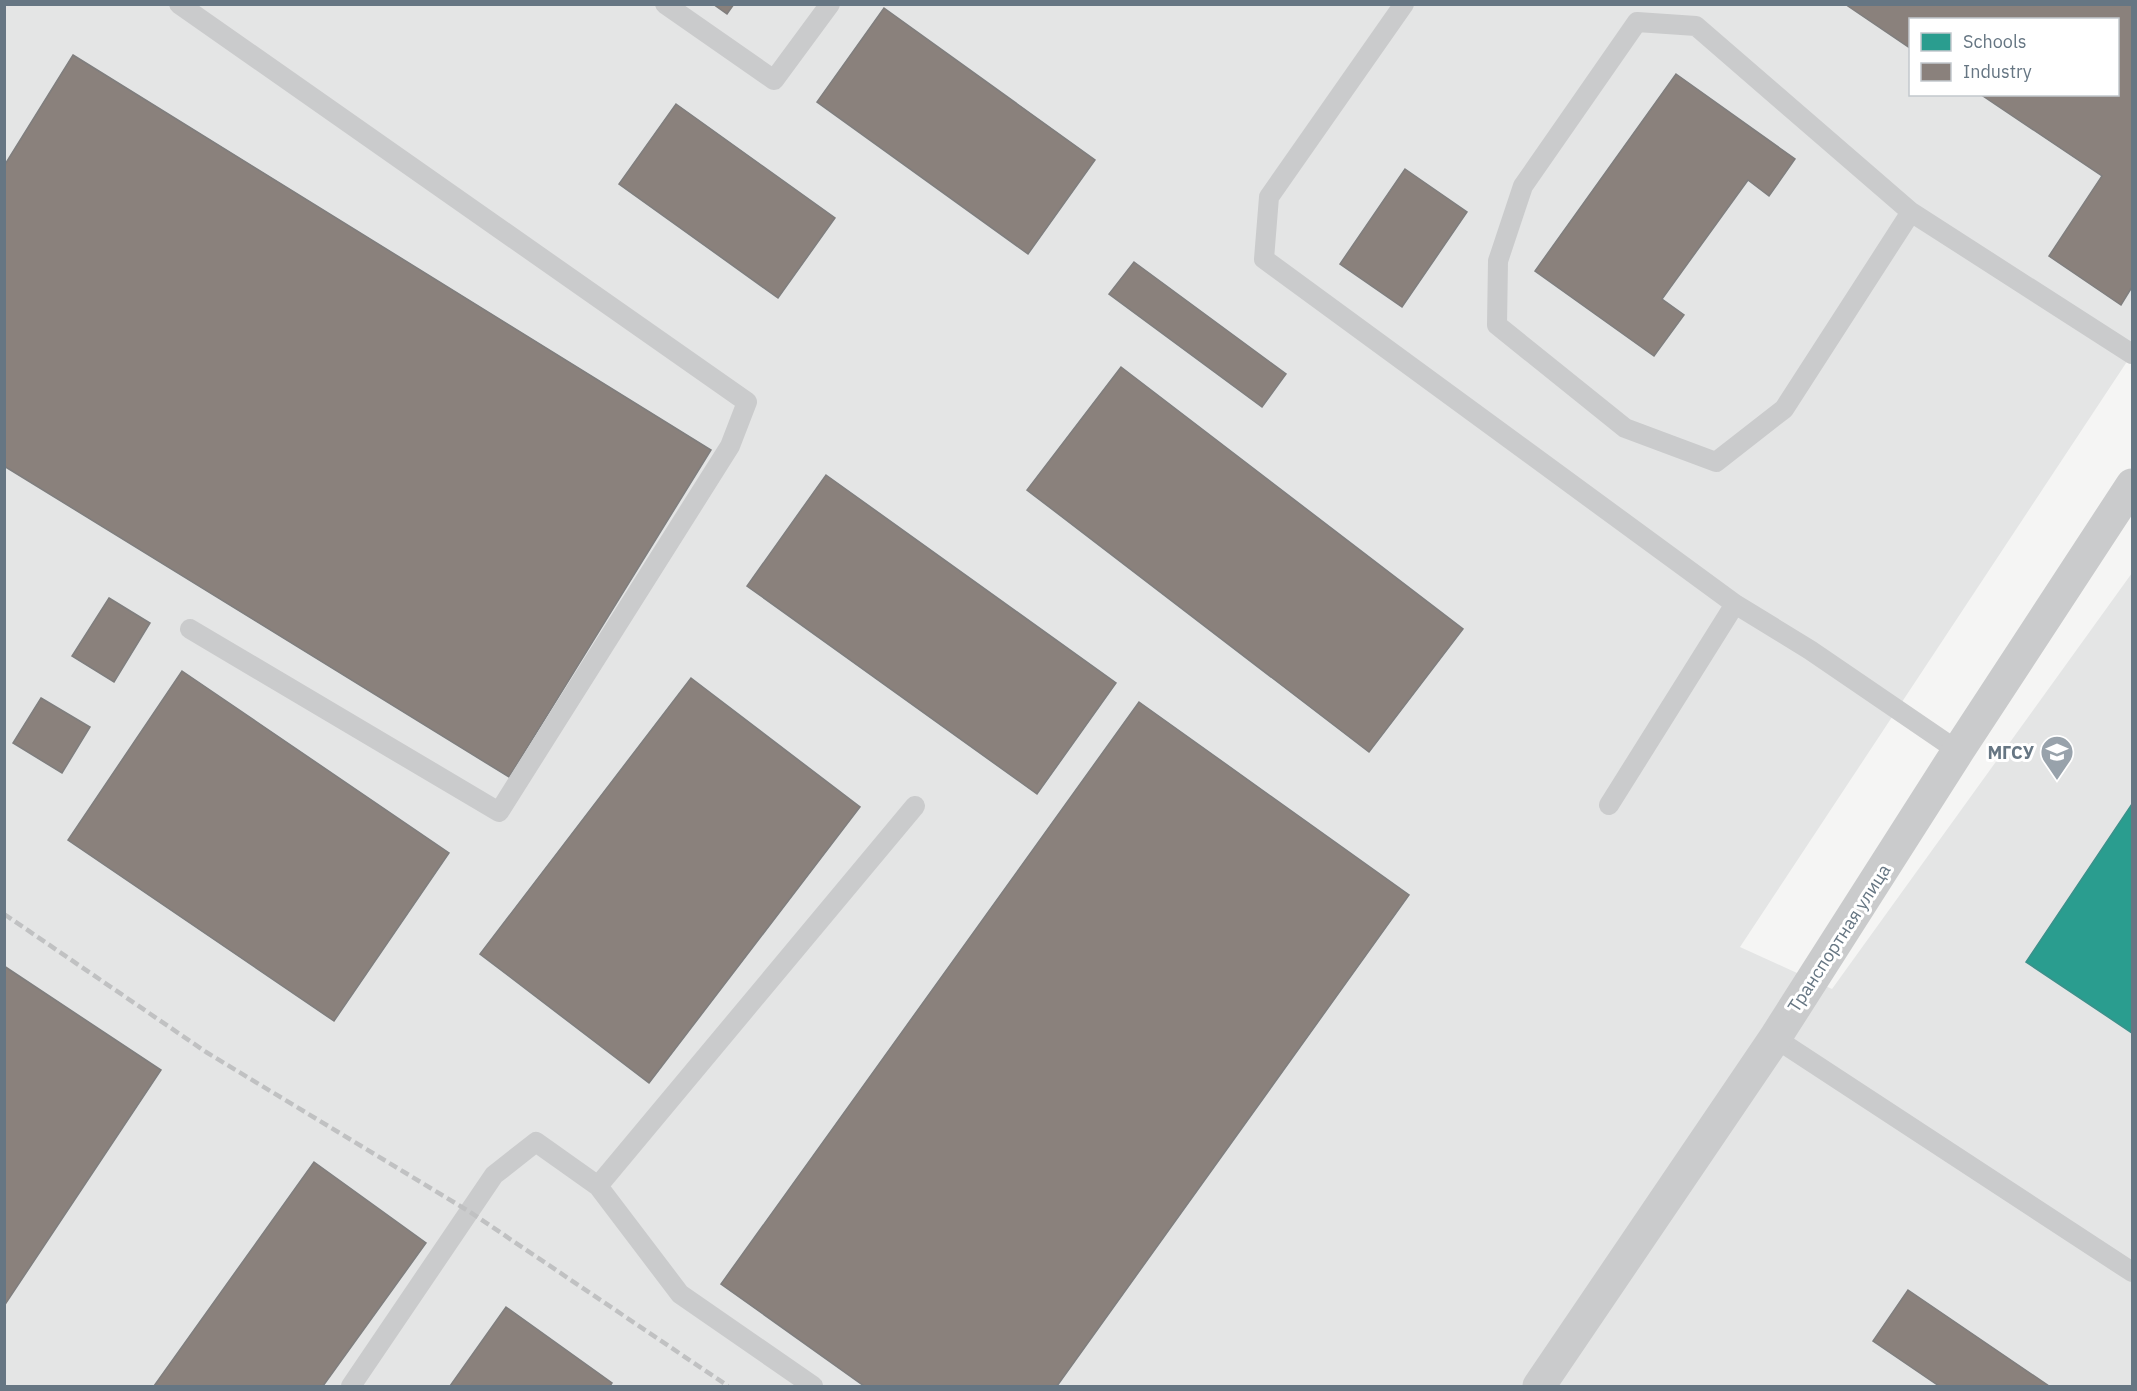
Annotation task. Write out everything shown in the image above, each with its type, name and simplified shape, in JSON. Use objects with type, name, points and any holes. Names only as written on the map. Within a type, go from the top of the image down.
[{"type":"street","name":"Транспортная улица","points":[[1539,1386],[1775,1038],[1958,751],[2133,485]]},
{"type":"lane","points":[[179,4],[747,402],[730,446],[499,812],[190,629]]},
{"type":"lane","points":[[665,4],[774,80],[830,4]]},
{"type":"lane","points":[[1404,4],[1269,197],[1264,259],[1735,604],[1810,650],[1958,751]]},
{"type":"lane","points":[[1911,212],[1784,409],[1716,462],[1625,428],[1497,325],[1498,261],[1523,186],[1637,22],[1696,26],[1911,212],[2133,354]]},
{"type":"lane","points":[[1609,805],[1735,604]]},
{"type":"lane","points":[[598,1186],[915,806]]},
{"type":"lane","points":[[1775,1038],[2133,1272]]},
{"type":"lane","points":[[351,1386],[495,1175],[536,1142],[598,1186],[680,1294],[813,1386]]},
{"type":"shaded area","points":[[5,5],[2132,5],[2132,354],[1740,947],[1832,989],[2132,573],[2132,1386],[5,1386]]},
{"type":"building: Schools","points":[[2132,804],[2132,1033],[2026,962]]},
{"type":"building: Industry","points":[[713,4],[734,4],[727,14]]},
{"type":"building: Industry","points":[[1845,4],[2132,4],[2132,287],[2121,305],[2049,256],[2102,176],[1983,96],[2119,96],[2119,18],[1909,18],[1909,47]]},
{"type":"building: Industry","points":[[884,8],[1095,160],[1028,254],[817,102]]},
{"type":"building: Industry","points":[[73,55],[711,450],[509,777],[4,466],[4,166]]},
{"type":"building: Industry","points":[[1676,74],[1795,159],[1769,196],[1748,180],[1662,299],[1684,315],[1654,356],[1535,271]]},
{"type":"building: Industry","points":[[676,104],[835,218],[778,298],[619,184]]},
{"type":"building: Industry","points":[[1405,169],[1467,212],[1402,307],[1340,264]]},
{"type":"building: Industry","points":[[1134,262],[1286,374],[1262,407],[1109,294]]},
{"type":"building: Industry","points":[[1121,367],[1463,629],[1369,752],[1027,490]]},
{"type":"building: Industry","points":[[826,475],[1116,683],[1037,794],[747,586]]},
{"type":"building: Industry","points":[[109,598],[150,623],[114,682],[72,656]]},
{"type":"building: Industry","points":[[182,671],[449,853],[334,1021],[68,840]]},
{"type":"building: Industry","points":[[691,678],[860,807],[649,1083],[480,954]]},
{"type":"building: Industry","points":[[41,698],[90,727],[62,773],[13,743]]},
{"type":"building: Industry","points":[[1139,702],[1409,895],[1057,1386],[864,1386],[721,1284]]},
{"type":"building: Industry","points":[[4,966],[161,1070],[4,1306]]},
{"type":"building: Industry","points":[[314,1162],[426,1243],[323,1386],[154,1386]]},
{"type":"building: Industry","points":[[1908,1290],[2049,1386],[1939,1386],[1873,1341]]},
{"type":"building: Industry","points":[[506,1307],[612,1383],[610,1386],[450,1386]]},
{"type":"railway","points":[[4,914],[206,1052],[470,1212],[728,1386]]},
{"type":"place","name":"МГСУ","points":[[2057,781]]}]
